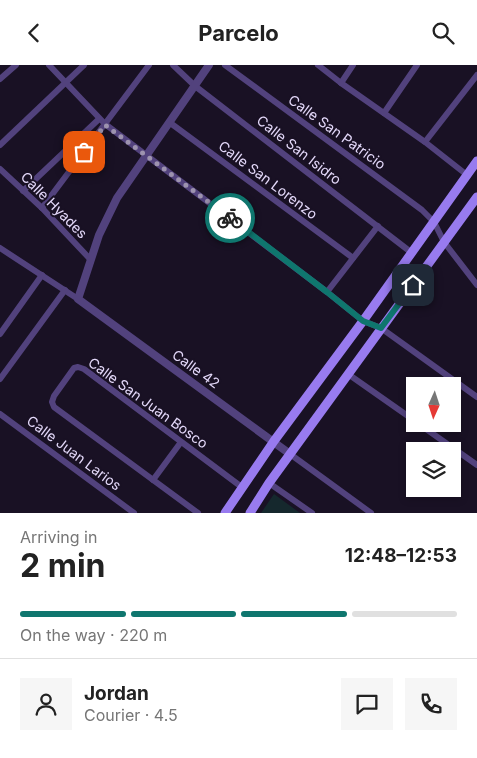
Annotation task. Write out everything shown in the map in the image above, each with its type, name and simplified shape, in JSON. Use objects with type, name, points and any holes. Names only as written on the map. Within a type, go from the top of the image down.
[{"type":"main road","points":[[225,513],[274,441],[363,321],[477,161]]},
{"type":"main road","points":[[250,513],[269,483],[381,328],[476,201]]},
{"type":"street","points":[[0,79],[16,65]]},
{"type":"street","points":[[49,65],[105,125],[363,321],[381,328],[477,397]]},
{"type":"street","points":[[0,145],[84,65]]},
{"type":"street","points":[[42,208],[149,65]]},
{"type":"street","name":"Calle San Isidro","points":[[173,65],[196,86],[412,253]]},
{"type":"street","points":[[78,299],[90,259],[117,198],[145,154],[196,86],[209,65]]},
{"type":"street","name":"Calle San Patricio","points":[[225,65],[422,210],[434,222]]},
{"type":"street","points":[[318,65],[426,142],[467,175]]},
{"type":"street","points":[[341,83],[353,65]]},
{"type":"street","points":[[384,113],[417,65]]},
{"type":"street","points":[[426,142],[477,75]]},
{"type":"street","points":[[23,191],[100,119]]},
{"type":"street","name":"Calle San Lorenzo","points":[[169,122],[352,259]]},
{"type":"street","name":"Calle Hyades","points":[[0,169],[42,208],[90,259]]},
{"type":"street","points":[[434,222],[444,242],[477,285]]},
{"type":"street","points":[[327,292],[378,226]]},
{"type":"street","name":"Calle 42","points":[[1,250],[78,299],[371,513]]},
{"type":"street","points":[[0,334],[42,275]]},
{"type":"street","points":[[0,379],[65,290]]},
{"type":"street","name":"Calle San Juan Bosco","points":[[198,513],[53,405],[54,396],[74,369],[78,367],[84,369],[243,488]]},
{"type":"street","points":[[348,374],[406,415]]},
{"type":"street","name":"Calle Juan Larios","points":[[0,414],[134,513]]},
{"type":"street","points":[[432,433],[477,465]]},
{"type":"street","points":[[153,480],[181,442]]},
{"type":"street","points":[[269,483],[312,513]]},
{"type":"green space","points":[[274,494],[300,513],[261,513]]},
{"type":"way so far","points":[[84,152],[105,125],[230,218]]},
{"type":"route","points":[[230,218],[363,321],[381,328],[413,285]]}]
